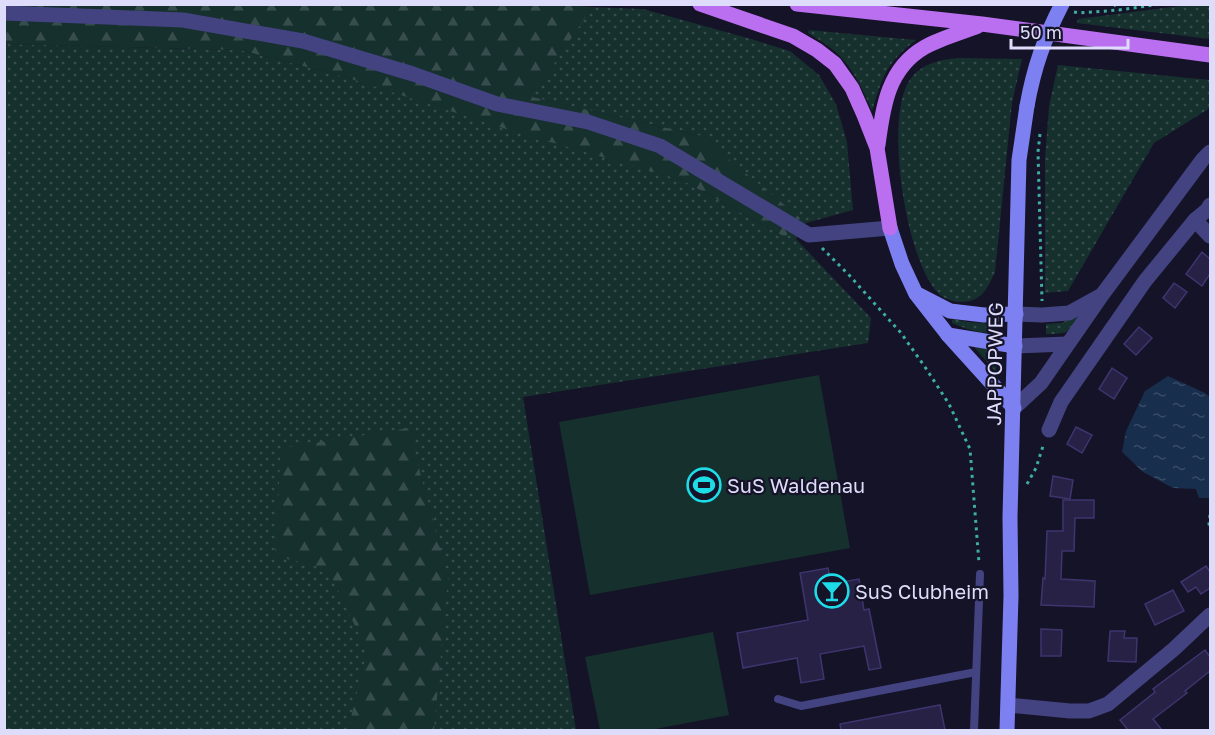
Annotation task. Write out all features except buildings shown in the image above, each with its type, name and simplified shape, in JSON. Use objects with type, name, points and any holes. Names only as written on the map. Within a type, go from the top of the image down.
[{"type":"main road","points":[[700,4],[793,36],[835,64],[852,88],[877,148],[890,228]]},
{"type":"main road","points":[[797,4],[982,24],[1210,55]]},
{"type":"main road","points":[[877,148],[881,116],[889,87],[902,65],[925,46],[982,24]]},
{"type":"street","name":"JAPPOPWEG","points":[[1007,730],[1019,160],[1032,76],[1041,50],[1065,8]]},
{"type":"street","points":[[4,13],[183,20],[303,41],[413,74],[497,104],[588,122],[660,146],[809,235],[890,228],[902,264],[916,294],[948,335],[1014,408],[1041,383],[1102,295],[1207,155]]},
{"type":"street","points":[[1207,155],[1210,173]]},
{"type":"street","points":[[1048,430],[1061,402],[1145,281],[1210,205]]},
{"type":"street","points":[[1195,220],[1210,236]]},
{"type":"street","points":[[916,294],[950,311],[984,315],[1068,313],[1102,295]]},
{"type":"street","points":[[948,335],[1015,346],[1067,344]]},
{"type":"street","points":[[1008,705],[1089,711],[1108,704],[1174,650],[1210,615]]},
{"type":"lane","points":[[974,730],[980,574]]},
{"type":"lane","points":[[778,699],[801,706],[976,672]]},
{"type":"path","points":[[1114,4],[1119,10]]},
{"type":"path","points":[[1065,8],[1079,13],[1161,4]]},
{"type":"path","points":[[1040,129],[1038,152],[1042,315]]},
{"type":"path","points":[[809,235],[901,333],[949,404],[970,448],[980,574]]},
{"type":"path","points":[[1027,484],[1036,468],[1048,430]]},
{"type":"path","points":[[1210,515],[1210,528]]},
{"type":"green space","points":[[556,4],[592,7],[532,97],[701,136],[800,218],[785,237],[682,180],[509,130],[342,76],[240,50],[5,44],[5,5]]},
{"type":"green space","points":[[1195,4],[1210,5],[1210,39],[1077,23],[1078,19]]},
{"type":"green space","points":[[592,7],[643,9],[751,39],[790,51],[819,75],[836,104],[847,142],[853,210],[806,223],[796,239],[871,318],[868,343],[523,397],[576,730],[5,730],[5,44],[240,50],[342,76],[682,180],[785,237],[701,136],[531,97]]},
{"type":"green space","points":[[809,30],[916,40],[898,56],[887,71],[872,111],[860,85],[845,62],[829,47],[808,33]]},
{"type":"green space","points":[[958,58],[1022,59],[1012,103],[995,272],[979,297],[960,302],[949,300],[939,294],[927,277],[917,253],[902,192],[898,128],[901,102],[912,77],[930,64]]},
{"type":"green space","points":[[1058,65],[1210,80],[1210,108],[1154,143],[1068,291],[1045,293],[1045,159],[1049,106]]},
{"type":"green space","points":[[1081,314],[1075,325],[1068,331],[1046,334],[1046,324],[1061,323]]},
{"type":"green space","points":[[954,319],[996,324],[998,331],[987,333],[965,328],[952,323]]},
{"type":"green space","points":[[974,347],[996,349],[996,372]]},
{"type":"green space","name":"SuS Waldenau","points":[[819,375],[850,548],[590,595],[559,422]]},
{"type":"green space","points":[[416,427],[412,442],[448,578],[434,730],[348,730],[367,651],[328,569],[275,556],[281,448]]},
{"type":"green space","points":[[713,632],[729,715],[650,730],[600,730],[585,657]]},
{"type":"water","points":[[1168,376],[1210,397],[1210,498],[1199,498],[1196,489],[1173,488],[1143,472],[1122,452],[1126,431],[1145,391]]},
{"type":"place","name":"SuS Waldenau","points":[[704,485]]},
{"type":"place","name":"SuS Clubheim","points":[[832,591]]}]
